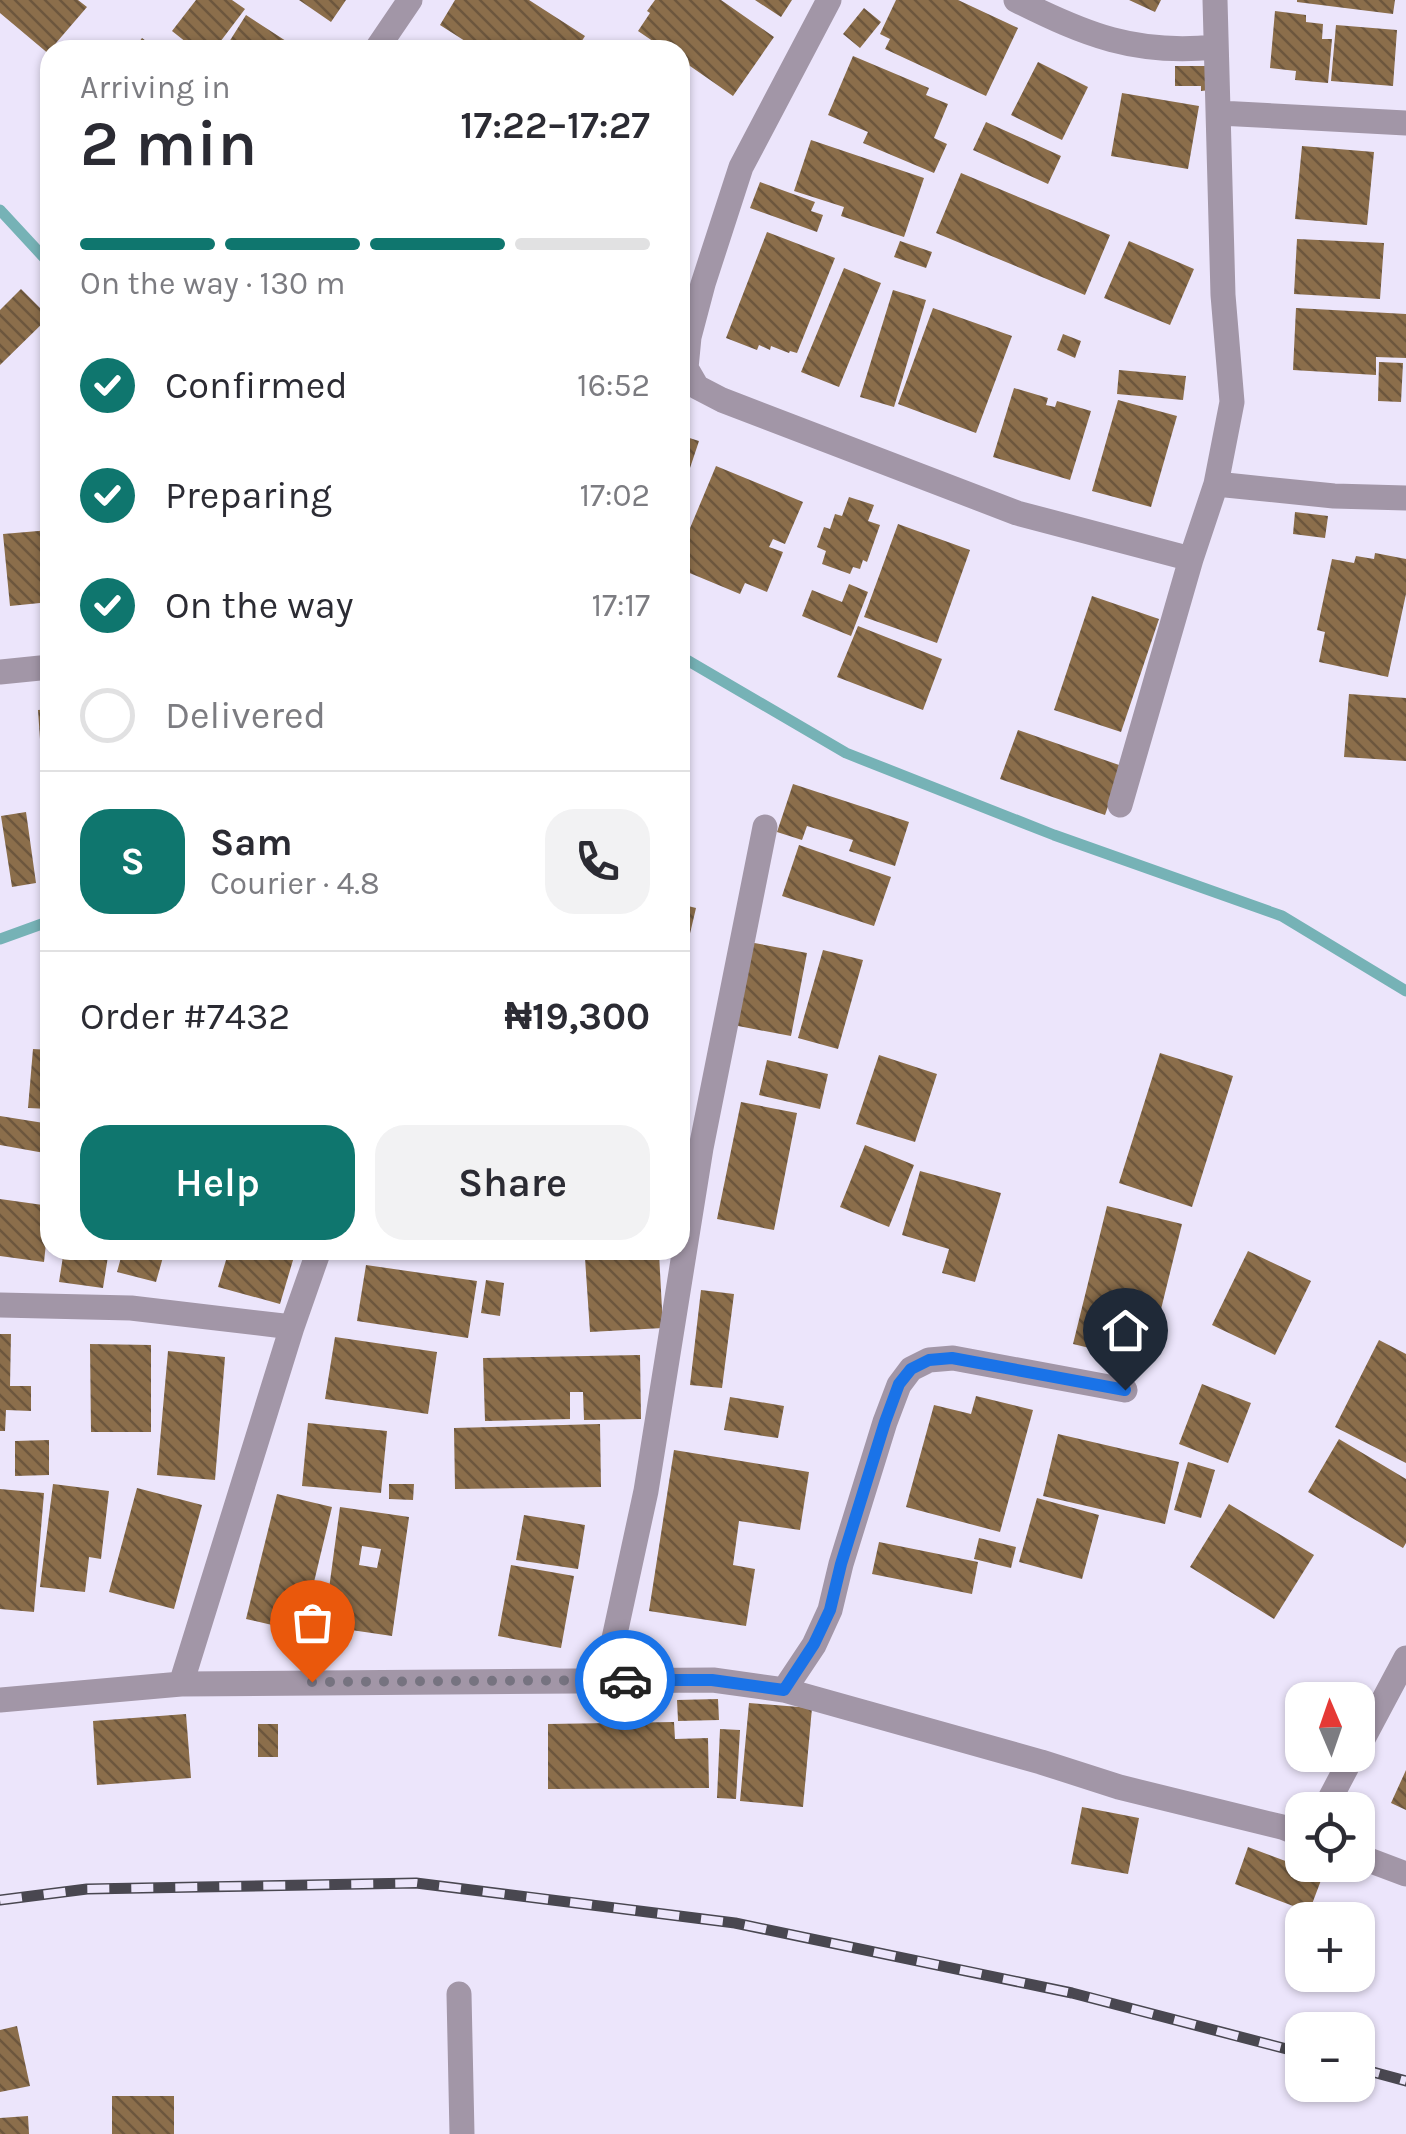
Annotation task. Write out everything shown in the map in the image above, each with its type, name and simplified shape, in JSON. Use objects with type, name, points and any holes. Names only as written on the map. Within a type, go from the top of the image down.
[{"type":"street","points":[[383,40],[410,0]]},
{"type":"street","points":[[690,334],[741,167],[830,0]]},
{"type":"street","points":[[1016,0],[1106,40],[1179,51],[1215,47]]},
{"type":"street","points":[[1120,805],[1216,484],[1232,402],[1223,296],[1215,0]]},
{"type":"street","points":[[1219,114],[1406,123]]},
{"type":"street","points":[[690,375],[697,388],[722,400],[1017,513],[1191,559]]},
{"type":"street","points":[[1216,484],[1334,496],[1406,498]]},
{"type":"street","points":[[0,672],[40,668]]},
{"type":"street","points":[[690,1217],[765,827]]},
{"type":"street","points":[[180,1684],[316,1260]]},
{"type":"street","points":[[605,1680],[646,1491],[683,1260]]},
{"type":"street","points":[[0,1306],[131,1308],[292,1327]]},
{"type":"street","points":[[784,1690],[814,1644],[830,1610],[885,1422],[899,1384],[911,1369],[929,1360],[952,1358],[1125,1390]]},
{"type":"street","points":[[1375,1716],[1406,1658]]},
{"type":"street","points":[[0,1700],[180,1684],[712,1680],[784,1690],[1119,1787],[1285,1828]]},
{"type":"street","points":[[1375,1862],[1406,1874]]},
{"type":"street","points":[[459,1994],[462,2134]]},
{"type":"building","points":[[0,0],[78,0],[87,7],[59,40],[40,40],[40,47],[0,13]]},
{"type":"building","points":[[196,0],[232,0],[245,9],[222,40],[183,40],[172,31]]},
{"type":"building","points":[[299,0],[346,0],[331,22]]},
{"type":"building","points":[[455,0],[529,0],[585,36],[582,40],[463,40],[440,25]]},
{"type":"building","points":[[655,0],[721,0],[774,37],[733,96],[690,66],[690,40],[651,40],[638,31],[650,13],[647,11]]},
{"type":"building","points":[[755,0],[792,0],[781,17]]},
{"type":"building","points":[[896,0],[958,0],[1018,28],[986,96],[885,49],[890,39],[880,34]]},
{"type":"building","points":[[1129,0],[1161,0],[1155,12]]},
{"type":"building","points":[[1297,0],[1395,0],[1393,14]]},
{"type":"building","points":[[864,8],[881,22],[860,48],[843,34]]},
{"type":"building","points":[[1275,11],[1306,15],[1306,22],[1323,24],[1322,39],[1332,39],[1328,83],[1295,80],[1296,71],[1270,68]]},
{"type":"building","points":[[246,15],[284,40],[230,40]]},
{"type":"building","points":[[1336,25],[1397,30],[1393,86],[1331,81]]},
{"type":"building","points":[[853,56],[929,88],[926,95],[948,104],[934,138],[947,144],[934,173],[863,143],[868,132],[828,115]]},
{"type":"building","points":[[1038,62],[1088,87],[1062,140],[1011,115]]},
{"type":"building","points":[[1175,66],[1210,66],[1210,90],[1175,86]]},
{"type":"building","points":[[1122,93],[1199,106],[1188,169],[1111,156]]},
{"type":"building","points":[[986,122],[1061,156],[1048,184],[973,150]]},
{"type":"building","points":[[811,140],[924,178],[904,237],[841,216],[844,207],[794,191]]},
{"type":"building","points":[[1302,146],[1374,152],[1367,225],[1295,219]]},
{"type":"building","points":[[961,173],[1110,235],[1085,295],[936,233]]},
{"type":"building","points":[[760,182],[815,202],[811,211],[823,215],[817,232],[750,208]]},
{"type":"building","points":[[767,232],[835,258],[797,353],[759,345],[757,350],[726,338]]},
{"type":"building","points":[[1297,239],[1384,243],[1380,299],[1294,294]]},
{"type":"building","points":[[900,241],[932,252],[926,268],[894,257]]},
{"type":"building","points":[[1129,241],[1194,269],[1170,325],[1104,298]]},
{"type":"building","points":[[844,268],[881,283],[839,387],[801,372]]},
{"type":"building","points":[[21,289],[40,308],[40,326],[0,365],[0,310]]},
{"type":"building","points":[[893,290],[926,300],[894,407],[860,397]]},
{"type":"building","points":[[933,308],[1012,336],[976,433],[898,404]]},
{"type":"building","points":[[1296,308],[1406,314],[1406,358],[1376,357],[1376,375],[1293,370]]},
{"type":"building","points":[[1063,334],[1081,341],[1075,358],[1057,350]]},
{"type":"building","points":[[1379,362],[1403,363],[1401,402],[1378,401]]},
{"type":"building","points":[[1119,370],[1186,376],[1183,400],[1117,394]]},
{"type":"building","points":[[1014,388],[1048,398],[1046,405],[1055,407],[1057,401],[1091,411],[1070,480],[993,457]]},
{"type":"building","points":[[1118,400],[1177,416],[1151,507],[1092,491]]},
{"type":"building","points":[[690,438],[699,441],[690,468]]},
{"type":"building","points":[[716,466],[803,502],[785,544],[773,539],[769,547],[783,552],[767,592],[745,583],[740,594],[690,573],[690,528]]},
{"type":"building","points":[[849,497],[874,505],[868,521],[880,525],[867,562],[863,560],[860,569],[853,567],[850,574],[822,564],[826,551],[817,547],[824,527],[830,529],[835,514],[842,516]]},
{"type":"building","points":[[1295,512],[1328,516],[1325,538],[1293,534]]},
{"type":"building","points":[[898,524],[970,550],[937,643],[864,617]]},
{"type":"building","points":[[40,531],[40,603],[10,606],[3,534]]},
{"type":"building","points":[[1375,553],[1406,559],[1406,594],[1388,677],[1319,662],[1325,632],[1317,630],[1332,559],[1354,563],[1356,556],[1374,559]]},
{"type":"building","points":[[849,584],[868,592],[851,636],[802,616],[812,590],[842,602]]},
{"type":"building","points":[[1092,596],[1159,619],[1121,732],[1054,710]]},
{"type":"building","points":[[858,626],[942,659],[923,710],[837,677]]},
{"type":"building","points":[[1349,694],[1406,698],[1406,761],[1344,757]]},
{"type":"building","points":[[1018,730],[1122,766],[1105,815],[1000,779]]},
{"type":"building","points":[[793,784],[909,822],[895,866],[849,851],[853,840],[807,826],[802,840],[777,832]]},
{"type":"building","points":[[26,812],[36,883],[12,887],[1,816]]},
{"type":"building","points":[[799,845],[891,877],[874,926],[782,896]]},
{"type":"building","points":[[690,906],[696,908],[690,934]]},
{"type":"building","points":[[749,942],[807,953],[791,1036],[733,1025]]},
{"type":"building","points":[[823,950],[863,960],[838,1049],[798,1038]]},
{"type":"building","points":[[33,1049],[40,1049],[40,1109],[28,1108]]},
{"type":"building","points":[[1160,1053],[1233,1076],[1192,1207],[1119,1183]]},
{"type":"building","points":[[879,1055],[937,1074],[915,1142],[856,1124]]},
{"type":"building","points":[[767,1060],[828,1074],[820,1109],[759,1095]]},
{"type":"building","points":[[741,1102],[797,1113],[774,1230],[717,1219]]},
{"type":"building","points":[[0,1116],[40,1122],[40,1152],[0,1145]]},
{"type":"building","points":[[865,1145],[914,1165],[889,1227],[840,1207]]},
{"type":"building","points":[[920,1171],[1001,1193],[975,1282],[942,1273],[949,1249],[902,1235]]},
{"type":"building","points":[[0,1199],[40,1205],[40,1260],[44,1262],[0,1256]]},
{"type":"building","points":[[1107,1206],[1182,1224],[1148,1362],[1073,1344]]},
{"type":"building","points":[[1248,1251],[1311,1281],[1275,1355],[1212,1325]]},
{"type":"building","points":[[62,1260],[107,1260],[103,1288],[59,1282]]},
{"type":"building","points":[[120,1260],[162,1260],[156,1282],[117,1272]]},
{"type":"building","points":[[226,1260],[293,1260],[280,1304],[218,1287]]},
{"type":"building","points":[[585,1260],[659,1260],[663,1328],[590,1332]]},
{"type":"building","points":[[366,1265],[477,1281],[468,1338],[357,1321]]},
{"type":"building","points":[[486,1280],[504,1283],[500,1316],[481,1313]]},
{"type":"building","points":[[701,1290],[734,1294],[722,1388],[690,1385]]},
{"type":"building","points":[[0,1334],[11,1334],[10,1386],[31,1386],[31,1411],[6,1410],[5,1431],[0,1431]]},
{"type":"building","points":[[335,1337],[437,1352],[428,1414],[325,1399]]},
{"type":"building","points":[[1379,1340],[1406,1354],[1406,1463],[1335,1427]]},
{"type":"building","points":[[90,1344],[151,1345],[151,1432],[91,1432]]},
{"type":"building","points":[[168,1351],[225,1357],[215,1480],[157,1475]]},
{"type":"building","points":[[640,1355],[641,1419],[584,1420],[583,1392],[570,1392],[570,1419],[485,1421],[483,1358]]},
{"type":"building","points":[[1202,1384],[1251,1403],[1228,1463],[1179,1444]]},
{"type":"building","points":[[976,1396],[1033,1410],[1000,1532],[906,1507],[934,1405],[971,1414]]},
{"type":"building","points":[[730,1397],[784,1406],[778,1438],[724,1430]]},
{"type":"building","points":[[308,1423],[387,1431],[381,1493],[302,1486]]},
{"type":"building","points":[[600,1424],[601,1487],[455,1489],[454,1428]]},
{"type":"building","points":[[1058,1434],[1179,1462],[1165,1524],[1043,1496]]},
{"type":"building","points":[[1339,1439],[1406,1479],[1403,1548],[1308,1492]]},
{"type":"building","points":[[49,1440],[49,1475],[15,1476],[15,1441]]},
{"type":"building","points":[[674,1450],[809,1472],[800,1530],[739,1521],[733,1565],[755,1569],[746,1626],[649,1611]]},
{"type":"building","points":[[1188,1462],[1215,1470],[1201,1518],[1174,1510]]},
{"type":"building","points":[[53,1484],[109,1491],[101,1559],[89,1557],[85,1592],[40,1587]]},
{"type":"building","points":[[389,1484],[414,1484],[413,1500],[389,1499]]},
{"type":"building","points":[[137,1488],[202,1505],[174,1609],[109,1592]]},
{"type":"building","points":[[0,1489],[44,1493],[34,1612],[0,1609]]},
{"type":"building","points":[[277,1494],[332,1507],[302,1632],[246,1619]]},
{"type":"building","points":[[1037,1498],[1099,1515],[1082,1579],[1019,1562]]},
{"type":"building","points":[[1229,1504],[1314,1555],[1274,1619],[1190,1567]]},
{"type":"building","points":[[340,1507],[409,1517],[392,1636],[324,1626]],"holes":[[[362,1546],[381,1549],[377,1568],[359,1565]]]},
{"type":"building","points":[[524,1515],[585,1525],[578,1569],[516,1560]]},
{"type":"building","points":[[979,1538],[1016,1547],[1011,1568],[974,1559]]},
{"type":"building","points":[[879,1542],[978,1562],[972,1594],[872,1574]]},
{"type":"building","points":[[511,1565],[574,1576],[561,1648],[498,1636]]},
{"type":"building","points":[[718,1699],[719,1720],[678,1721],[677,1700]]},
{"type":"building","points":[[749,1703],[812,1708],[803,1807],[740,1801]]},
{"type":"building","points":[[186,1714],[191,1778],[97,1785],[93,1721]]},
{"type":"building","points":[[674,1722],[675,1739],[708,1738],[709,1788],[548,1789],[548,1724]]},
{"type":"building","points":[[258,1724],[278,1724],[278,1757],[258,1757]]},
{"type":"building","points":[[720,1729],[740,1730],[736,1799],[717,1798]]},
{"type":"building","points":[[1406,1770],[1406,1810],[1391,1803]]},
{"type":"building","points":[[1082,1807],[1139,1818],[1128,1874],[1071,1864]]},
{"type":"building","points":[[1248,1847],[1285,1861],[1285,1882],[1320,1882],[1313,1902],[1285,1903],[1235,1884]]},
{"type":"building","points":[[17,2026],[30,2086],[0,2092],[0,2030]]},
{"type":"building","points":[[112,2096],[174,2096],[174,2134],[112,2134]]},
{"type":"building","points":[[28,2116],[29,2134],[0,2134],[0,2118]]},
{"type":"waterway","points":[[0,210],[40,253]]},
{"type":"waterway","points":[[690,662],[846,753],[1054,835],[1282,916],[1406,991]]},
{"type":"waterway","points":[[0,939],[40,925]]},
{"type":"railway","points":[[0,1900],[87,1889],[416,1883],[735,1923],[1072,1993],[1285,2049]]},
{"type":"railway","points":[[1375,2073],[1406,2081]]},
{"type":"way so far","points":[[312,1682],[625,1680]]},
{"type":"route","points":[[625,1680],[712,1680],[784,1690],[814,1644],[830,1610],[885,1422],[899,1384],[911,1369],[929,1360],[952,1358],[1125,1390]]}]
